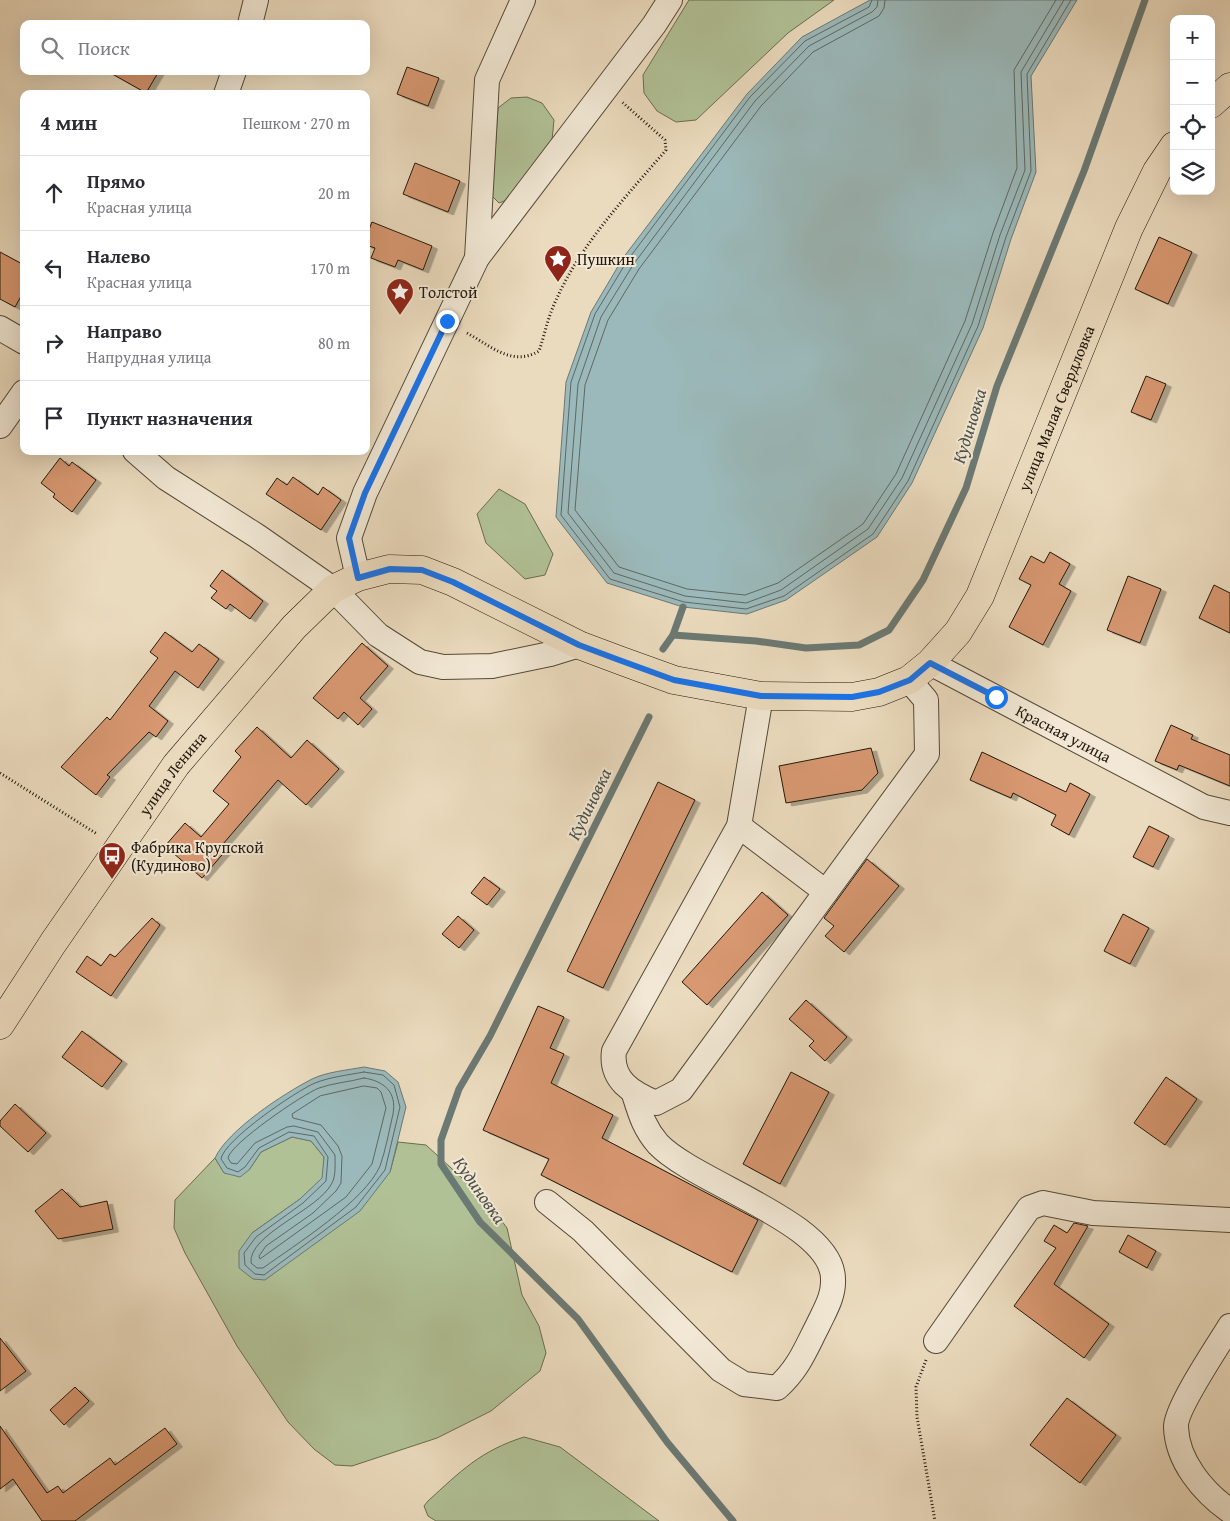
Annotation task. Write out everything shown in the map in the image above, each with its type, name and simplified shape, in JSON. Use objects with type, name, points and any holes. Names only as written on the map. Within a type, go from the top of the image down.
[{"type":"main road","points":[[1215,100],[1230,87]]},
{"type":"main road","name":"улица Малая Свердловка","points":[[930,663],[958,632],[980,596],[1130,228],[1157,171],[1171,150]]},
{"type":"main road","points":[[333,589],[358,578],[390,569],[422,570],[453,582],[579,645],[674,680],[761,696],[852,697],[879,692],[910,680],[930,663]]},
{"type":"main road","name":"улица Ленина","points":[[0,1025],[118,847],[176,765],[230,699],[294,628],[333,589]]},
{"type":"street","points":[[251,20],[256,0]]},
{"type":"street","points":[[477,258],[487,80],[523,0]]},
{"type":"street","points":[[358,578],[349,538],[365,493],[477,258],[654,25],[670,0]]},
{"type":"street","points":[[227,90],[233,75]]},
{"type":"street","points":[[0,328],[20,340]]},
{"type":"street","points":[[0,426],[20,398]]},
{"type":"street","points":[[140,455],[166,478],[257,536],[333,589],[378,635],[420,662],[443,667],[492,666],[550,654],[579,645]]},
{"type":"street","name":"Красная улица","points":[[930,663],[1204,807],[1230,813]]},
{"type":"street","points":[[634,1094],[656,1102],[681,1090],[927,754],[926,700],[910,680]]},
{"type":"street","points":[[547,1202],[583,1231],[721,1370],[744,1384],[777,1388],[793,1373],[830,1300],[834,1278],[823,1250],[803,1231],[681,1162],[660,1145],[643,1125],[634,1094],[618,1075],[612,1063],[614,1051],[738,826],[761,696]]},
{"type":"street","points":[[738,826],[826,892]]},
{"type":"street","points":[[936,1341],[1029,1208],[1043,1203],[1093,1213],[1230,1220]]},
{"type":"street","points":[[1230,1326],[1198,1377],[1176,1425],[1183,1460],[1215,1500],[1230,1510]]},
{"type":"path","points":[[447,321],[511,358],[528,358],[539,351],[552,308],[573,267],[607,218],[666,150],[665,140],[606,88]]},
{"type":"path","points":[[0,773],[118,847]]},
{"type":"path","points":[[935,1521],[917,1417],[916,1387],[936,1341]]},
{"type":"green space","points":[[689,0],[834,0],[788,33],[696,120],[676,122],[657,111],[644,93],[643,75]]},
{"type":"green space","points":[[527,97],[542,103],[554,120],[552,140],[507,200],[499,203],[492,196],[498,108],[511,98]]},
{"type":"green space","points":[[499,489],[525,504],[553,554],[545,575],[525,579],[486,543],[477,514]]},
{"type":"green space","points":[[292,1137],[311,1141],[324,1157],[323,1178],[300,1199],[252,1233],[390,1172],[398,1142],[426,1145],[486,1200],[507,1228],[522,1295],[539,1326],[546,1353],[540,1371],[491,1411],[437,1438],[352,1466],[335,1465],[314,1449],[288,1422],[237,1346],[185,1253],[174,1228],[175,1200],[215,1158],[224,1173],[249,1170],[261,1152]]},
{"type":"green space","points":[[524,1437],[560,1447],[659,1521],[436,1521],[428,1516],[424,1506],[461,1471],[483,1455]]},
{"type":"water","points":[[870,0],[1077,0],[1031,76],[1036,172],[1011,239],[983,328],[912,483],[877,537],[786,600],[747,614],[683,607],[607,583],[556,517],[566,382],[591,312],[623,258],[747,94],[802,37]]},
{"type":"water","points":[[364,1067],[385,1071],[398,1082],[406,1107],[390,1172],[360,1211],[265,1280],[253,1279],[239,1268],[239,1251],[252,1233],[300,1199],[322,1178],[324,1157],[311,1141],[292,1137],[261,1152],[249,1170],[240,1177],[224,1173],[215,1158],[222,1147],[244,1125],[286,1094],[312,1079],[330,1073]]},
{"type":"building","points":[[407,67],[439,78],[428,106],[397,94]]},
{"type":"building","points":[[114,75],[157,75],[148,90],[141,90]]},
{"type":"building","points":[[415,163],[460,181],[448,212],[403,194]]},
{"type":"building","points":[[372,222],[432,246],[423,270],[398,260],[395,267],[371,258],[375,248],[370,246],[370,227]]},
{"type":"building","points":[[1159,237],[1192,252],[1168,304],[1135,289]]},
{"type":"building","points":[[0,252],[20,263],[20,298],[15,307],[0,299]]},
{"type":"building","points":[[1146,376],[1166,384],[1151,420],[1131,412]]},
{"type":"building","points":[[60,458],[69,466],[72,462],[96,480],[72,512],[53,497],[55,494],[41,483]]},
{"type":"building","points":[[293,477],[318,495],[323,487],[341,500],[321,530],[266,494],[277,478],[287,485]]},
{"type":"building","points":[[1050,552],[1070,564],[1059,584],[1071,591],[1043,645],[1009,627],[1031,585],[1019,579],[1031,556],[1044,563]]},
{"type":"building","points":[[222,570],[263,601],[250,619],[230,604],[226,609],[211,598],[217,591],[210,586]]},
{"type":"building","points":[[1128,576],[1161,589],[1140,643],[1107,630]]},
{"type":"building","points":[[1214,585],[1230,593],[1230,633],[1199,618]]},
{"type":"building","points":[[165,632],[192,652],[199,644],[219,659],[198,688],[175,671],[149,706],[168,721],[156,737],[149,732],[107,775],[110,777],[96,795],[61,767],[107,717],[110,720],[158,658],[150,652]]},
{"type":"building","points":[[362,643],[388,666],[360,698],[372,709],[358,725],[344,712],[338,719],[313,698]]},
{"type":"building","points":[[1171,725],[1193,735],[1191,739],[1230,755],[1230,786],[1179,765],[1177,770],[1155,761]]},
{"type":"building","points":[[257,727],[291,758],[307,740],[339,769],[306,805],[278,780],[223,844],[228,848],[202,878],[165,846],[185,823],[201,837],[229,804],[213,791],[241,757],[235,751]]},
{"type":"building","points":[[871,748],[878,773],[862,790],[786,803],[779,766]]},
{"type":"building","points":[[982,752],[1066,792],[1070,783],[1090,794],[1069,835],[1051,825],[1056,815],[1013,793],[1011,798],[970,780]]},
{"type":"building","points":[[658,782],[695,800],[603,988],[567,971]]},
{"type":"building","points":[[1149,826],[1169,836],[1153,867],[1133,857]]},
{"type":"building","points":[[867,859],[899,886],[844,952],[825,936],[834,926],[824,918]]},
{"type":"building","points":[[484,877],[500,889],[487,905],[471,893]]},
{"type":"building","points":[[762,892],[788,915],[707,1005],[682,982]]},
{"type":"building","points":[[1123,914],[1149,928],[1130,964],[1104,951]]},
{"type":"building","points":[[458,916],[474,930],[459,948],[442,934]]},
{"type":"building","points":[[152,918],[160,925],[111,996],[76,972],[87,956],[101,966],[110,954],[115,957]]},
{"type":"building","points":[[806,1000],[847,1037],[825,1061],[809,1046],[814,1041],[789,1019]]},
{"type":"building","points":[[538,1006],[564,1017],[550,1048],[564,1054],[551,1083],[613,1115],[602,1138],[758,1220],[732,1272],[541,1175],[549,1159],[483,1130]]},
{"type":"building","points":[[82,1031],[122,1061],[102,1087],[62,1057]]},
{"type":"building","points":[[791,1072],[829,1092],[780,1184],[743,1164]]},
{"type":"building","points":[[1166,1077],[1197,1099],[1165,1145],[1134,1123]]},
{"type":"building","points":[[15,1104],[46,1133],[28,1152],[0,1126],[0,1121]]},
{"type":"building","points":[[62,1189],[80,1207],[107,1201],[113,1229],[58,1239],[35,1211]]},
{"type":"building","points":[[1074,1223],[1088,1226],[1054,1284],[1109,1324],[1084,1358],[1014,1306],[1056,1248],[1044,1241],[1054,1225],[1067,1233]]},
{"type":"building","points":[[1128,1235],[1156,1251],[1147,1268],[1119,1252]]},
{"type":"building","points":[[0,1338],[26,1371],[0,1391]]},
{"type":"building","points":[[75,1387],[89,1401],[64,1425],[50,1410]]},
{"type":"building","points":[[1067,1398],[1116,1435],[1080,1483],[1030,1445]]},
{"type":"building","points":[[0,1426],[47,1493],[58,1486],[63,1493],[110,1458],[115,1465],[165,1428],[177,1444],[75,1521],[42,1521],[13,1479],[0,1489]]},
{"type":"waterway","name":"Кудиновка","points":[[663,649],[673,635],[756,641],[806,648],[859,645],[889,630],[923,580],[966,488],[997,386],[1084,171],[1145,0]]},
{"type":"waterway","points":[[673,635],[683,607]]},
{"type":"waterway","name":"Кудиновка","points":[[649,717],[490,1036],[459,1089],[441,1140],[441,1164],[480,1222],[578,1319],[667,1442],[733,1521]]},
{"type":"place","name":"Пушкин","points":[[558,283]]},
{"type":"place","name":"Толстой","points":[[400,316]]},
{"type":"place","name":"Фабрика Крупской (Кудиново)","points":[[112,880]]},
{"type":"route","points":[[447,321],[365,493],[349,538],[358,578],[390,569],[422,570],[453,582],[579,645],[674,680],[761,696],[852,697],[879,692],[910,680],[930,663],[996,697]]}]
